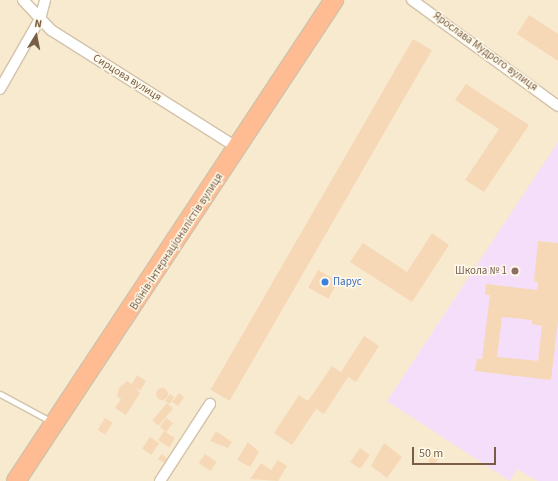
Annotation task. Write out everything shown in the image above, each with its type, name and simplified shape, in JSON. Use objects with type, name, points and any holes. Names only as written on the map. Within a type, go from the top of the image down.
[{"type":"highway","name":"Воїнів-Інтернаціоналістів вулиця","points":[[16,481],[238,148],[334,0]]},
{"type":"street","name":"Сирцова вулиця","points":[[23,0],[51,30],[238,148]]},
{"type":"street","points":[[0,89],[40,19],[45,0]]},
{"type":"street","name":"Ярослава Мудрого вулиця","points":[[412,0],[558,106]]},
{"type":"street","points":[[160,481],[210,404]]},
{"type":"lane","points":[[0,394],[55,424]]},
{"type":"shaded area","points":[[0,0],[23,0],[40,19],[45,0],[558,0],[558,481],[0,481]]},
{"type":"shaded area","name":"Школа № 1","points":[[558,142],[558,481],[538,481],[517,469],[510,481],[387,401]]},
{"type":"building","points":[[529,15],[558,34],[558,61],[517,34]]},
{"type":"building","points":[[413,39],[432,50],[230,401],[211,390]]},
{"type":"building","points":[[466,84],[529,125],[484,192],[465,180],[499,129],[455,100]]},
{"type":"building","points":[[432,233],[449,245],[412,302],[350,262],[363,243],[407,272]]},
{"type":"building","points":[[538,241],[558,243],[558,320],[551,380],[475,371],[477,359],[482,359],[490,295],[485,295],[486,284],[537,290],[538,282],[534,281]],"holes":[[[502,317],[532,320],[532,324],[542,326],[538,361],[497,357]]]},
{"type":"building","points":[[318,270],[338,281],[328,299],[308,287]]},
{"type":"building","points":[[364,336],[379,346],[356,382],[348,377],[324,414],[316,409],[292,445],[274,433],[299,395],[308,401],[332,366],[341,372]]},
{"type":"building","points":[[137,375],[146,381],[140,391],[134,387],[140,393],[126,415],[115,408],[121,399],[117,396],[119,388],[127,381],[132,384]]},
{"type":"building","points":[[162,388],[166,390],[168,394],[166,398],[162,400],[158,398],[156,394],[158,390]]},
{"type":"building","points":[[179,393],[184,397],[178,406],[172,402]]},
{"type":"building","points":[[170,394],[174,397],[170,404],[165,401]]},
{"type":"building","points":[[167,403],[173,408],[158,426],[152,421]]},
{"type":"building","points":[[105,418],[113,423],[105,435],[98,430]]},
{"type":"building","points":[[166,418],[173,423],[166,432],[160,427]]},
{"type":"building","points":[[164,431],[175,438],[169,447],[158,440]]},
{"type":"building","points":[[216,431],[232,442],[228,448],[210,441]]},
{"type":"building","points":[[150,437],[159,443],[151,455],[142,449]]},
{"type":"building","points":[[248,442],[259,452],[250,467],[237,460]]},
{"type":"building","points":[[384,443],[402,457],[387,478],[371,466]]},
{"type":"building","points":[[360,448],[370,455],[360,469],[350,462]]},
{"type":"building","points":[[437,448],[443,452],[434,465],[428,461]]},
{"type":"building","points":[[162,454],[170,461],[167,465],[158,459]]},
{"type":"building","points":[[205,454],[217,462],[210,471],[199,463]]},
{"type":"building","points":[[278,460],[287,466],[278,481],[250,479],[261,463],[271,470]]},
{"type":"place","name":"Школа № 1","points":[[515,271]]},
{"type":"place","name":"Парус","points":[[325,282]]}]
